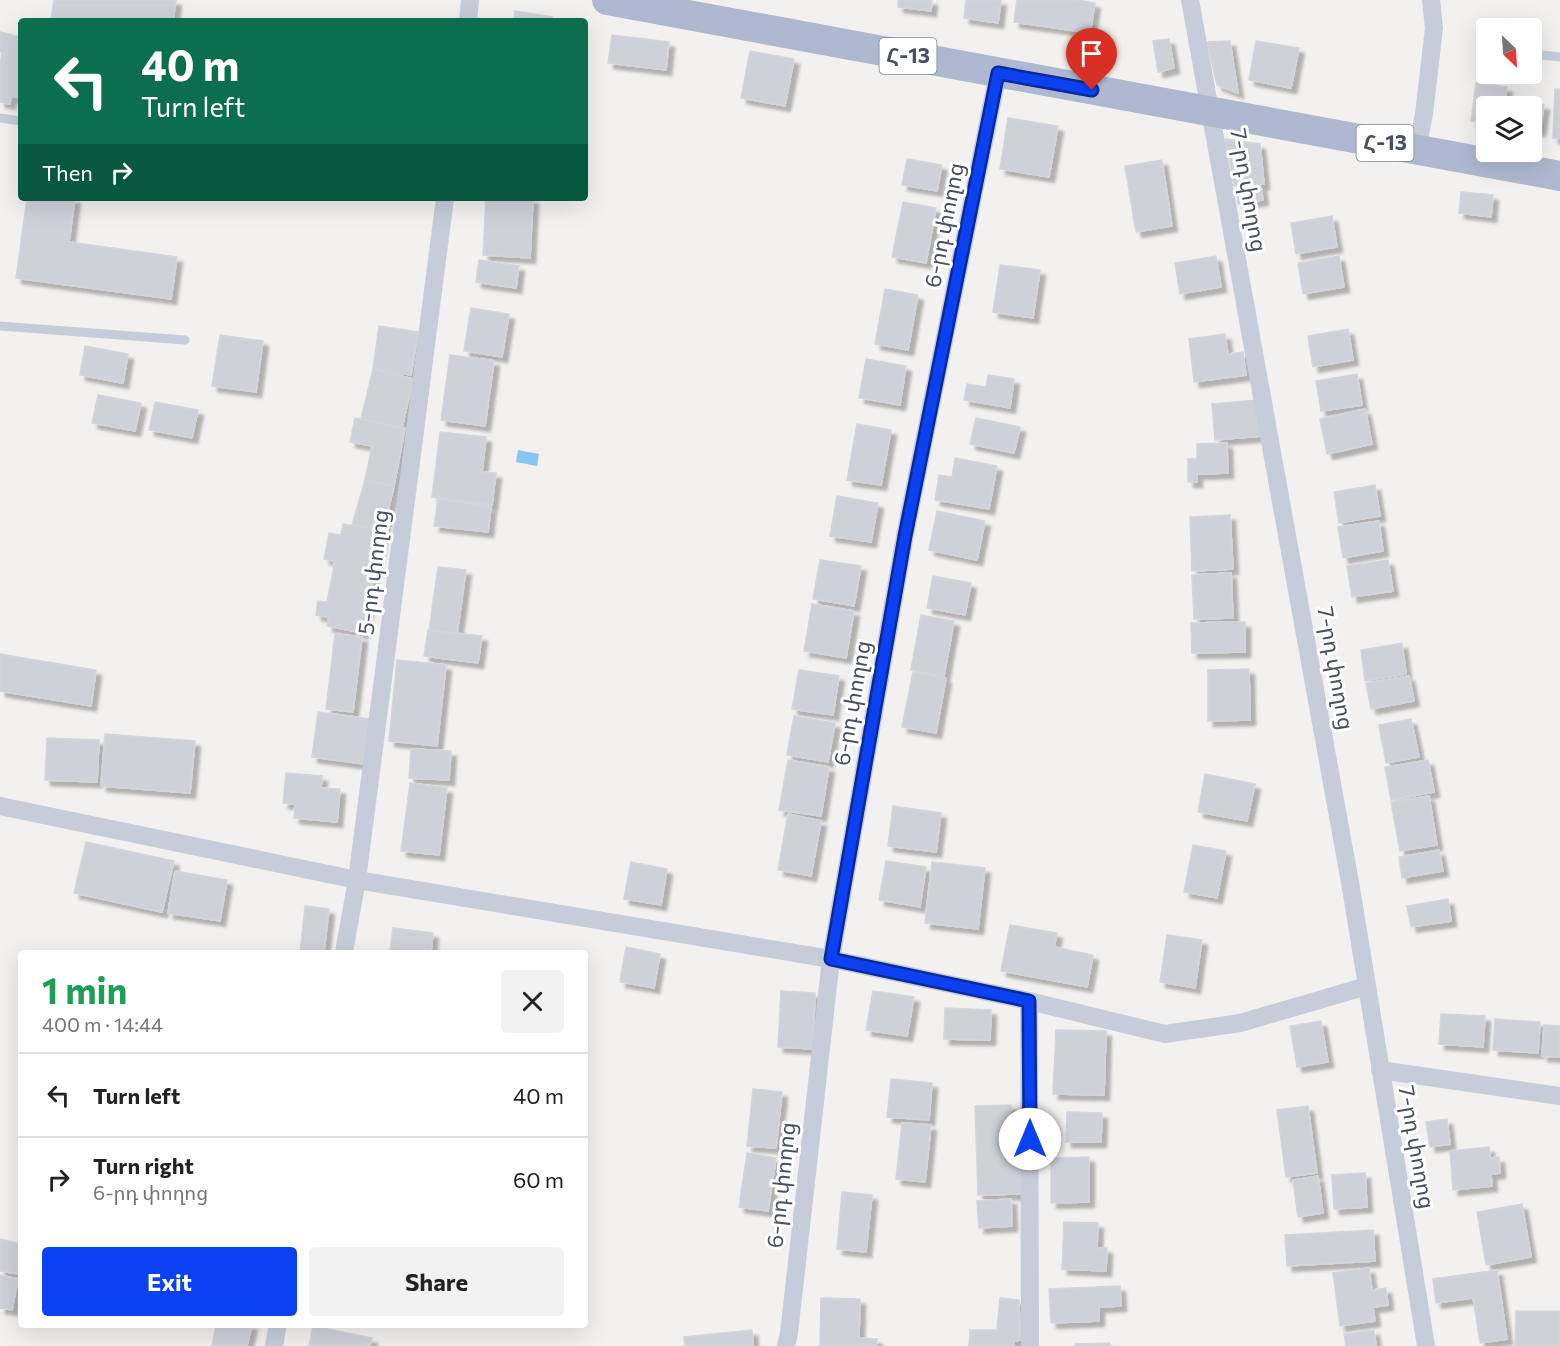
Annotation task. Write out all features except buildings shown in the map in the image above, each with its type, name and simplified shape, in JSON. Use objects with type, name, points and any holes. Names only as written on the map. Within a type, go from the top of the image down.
[{"type":"main road","name":"Հ-13","points":[[607,0],[1560,176]]},
{"type":"street","points":[[468,18],[470,0]]},
{"type":"street","name":"7-րդ փողոց","points":[[1190,0],[1349,876],[1426,1346]]},
{"type":"street","points":[[1417,149],[1425,114],[1434,28],[1431,0]]},
{"type":"street","name":"6-րդ փողոց","points":[[786,1346],[831,959],[905,536],[998,73]]},
{"type":"street","name":"5-րդ փողոց","points":[[344,950],[357,880],[445,201]]},
{"type":"street","points":[[0,806],[357,880],[831,959],[1029,1001],[1165,1034],[1240,1023],[1367,986]]},
{"type":"street","points":[[1029,1001],[1030,1346]]},
{"type":"street","points":[[1380,1070],[1560,1096]]},
{"type":"street","points":[[274,1346],[277,1328]]},
{"type":"lane","points":[[1542,55],[1560,57]]},
{"type":"lane","points":[[0,118],[18,121]]},
{"type":"lane","points":[[0,326],[186,340]]},
{"type":"water","points":[[518,450],[539,454],[537,466],[516,462]]},
{"type":"route","points":[[1030,1139],[1029,1001],[831,959],[905,536],[998,73],[1092,90]]}]
